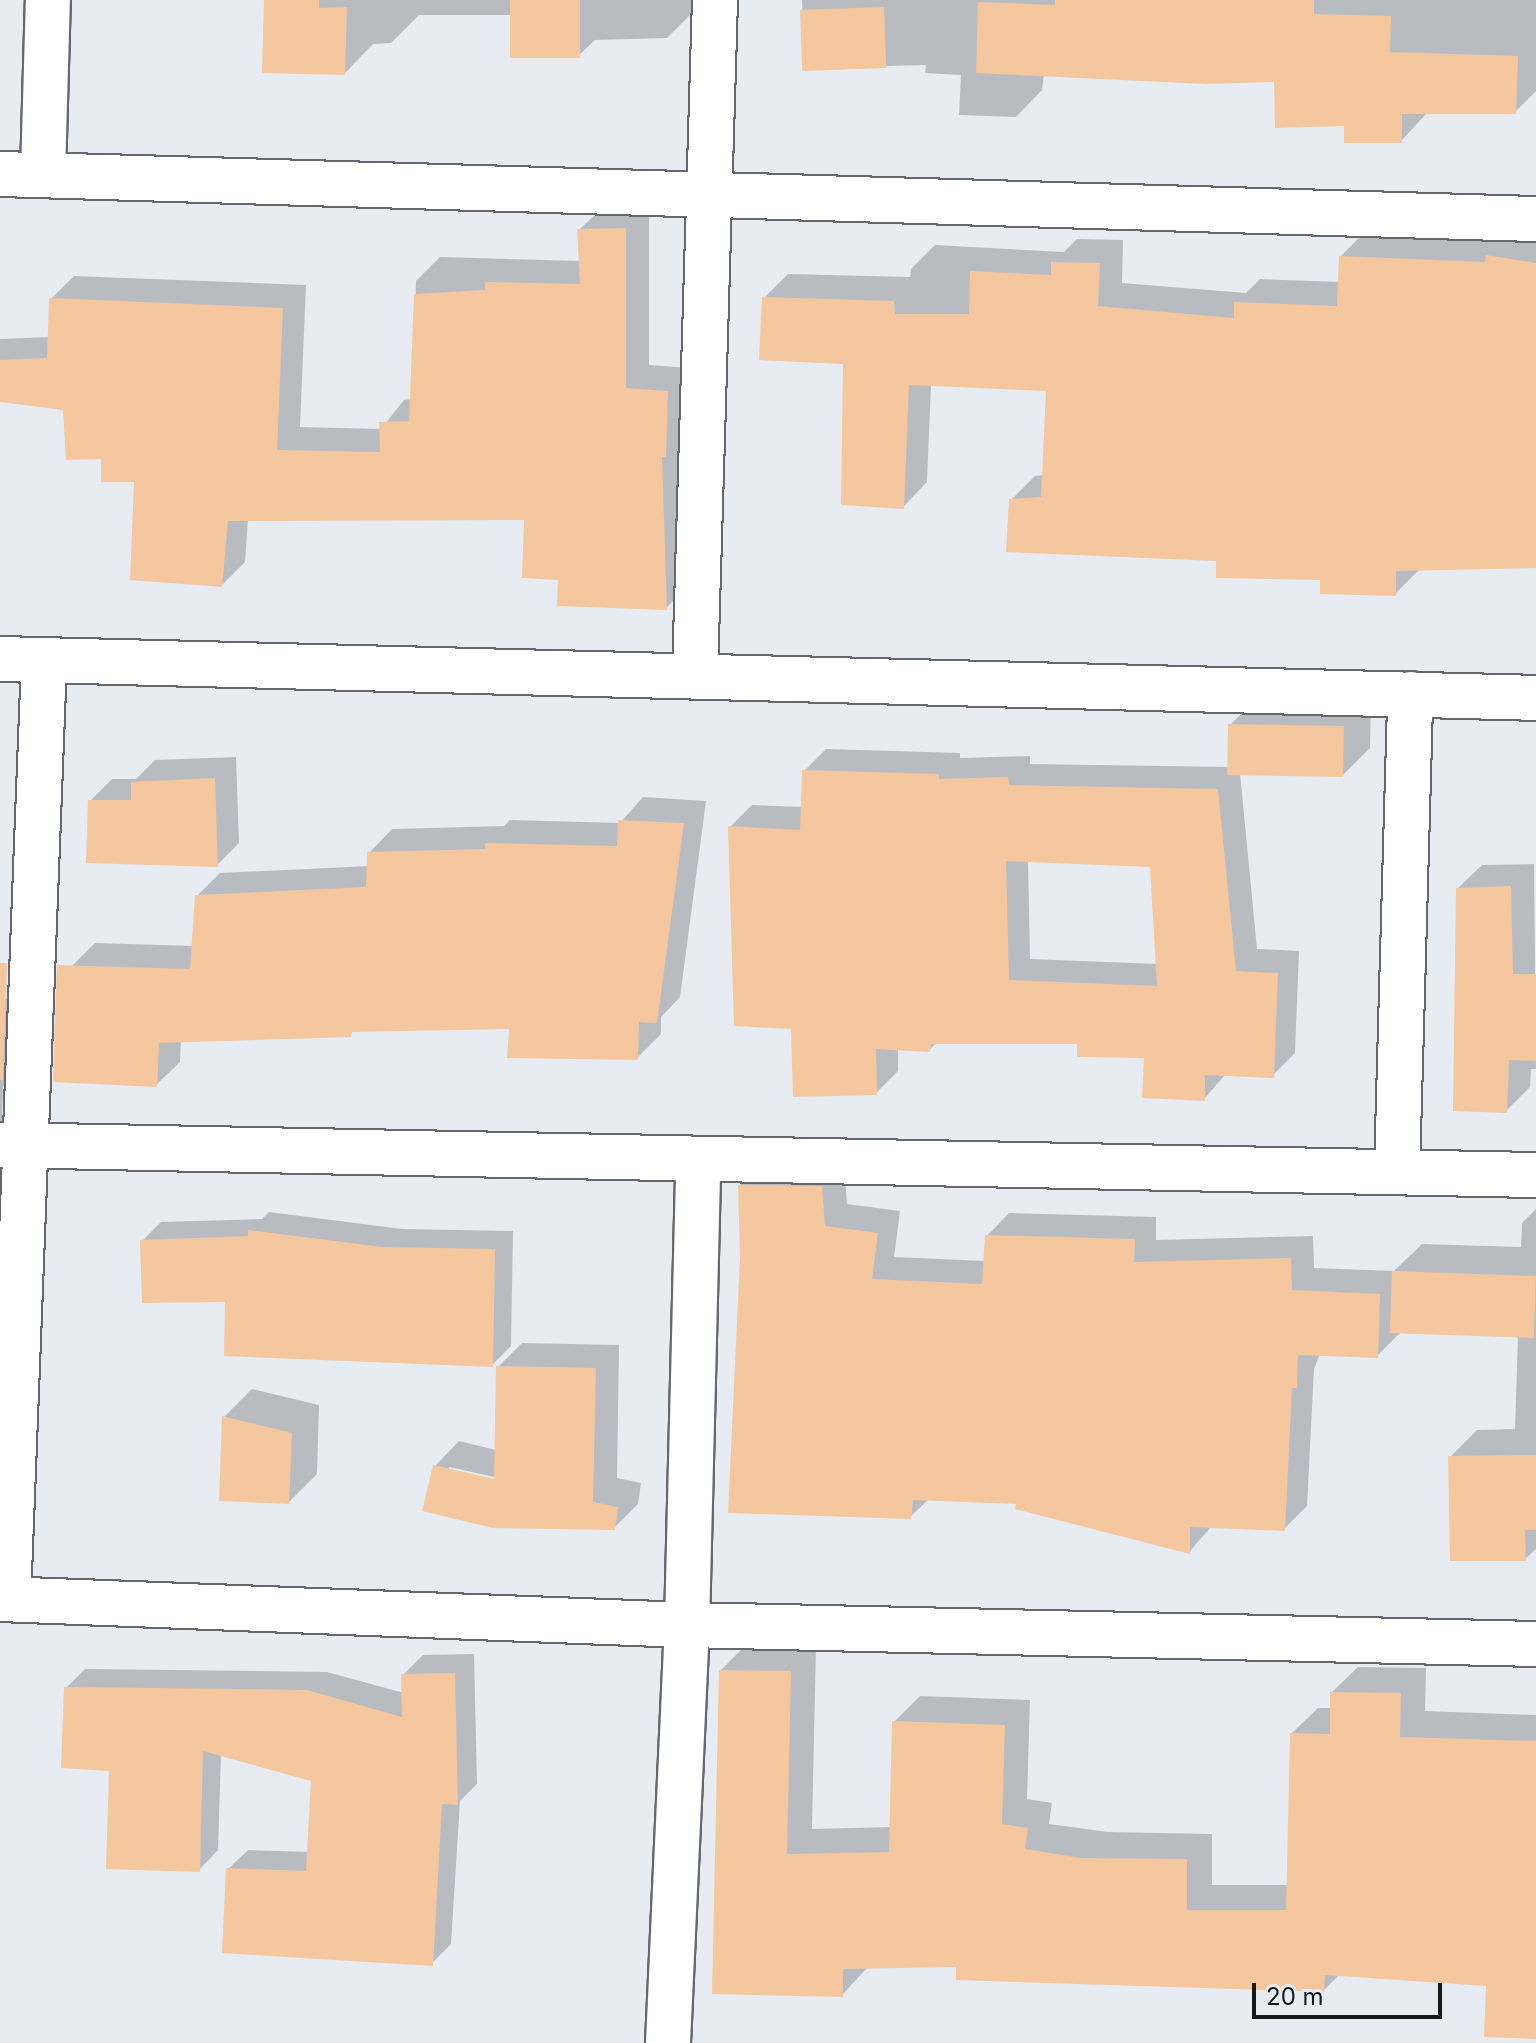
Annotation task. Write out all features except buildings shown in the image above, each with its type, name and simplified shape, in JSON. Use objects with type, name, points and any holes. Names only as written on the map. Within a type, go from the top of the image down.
[{"type":"street","points":[[43,174],[48,0]]},
{"type":"street","points":[[695,673],[715,0]]},
{"type":"street","points":[[0,174],[1536,219]]},
{"type":"street","points":[[0,659],[695,673],[1536,698]]},
{"type":"street","points":[[44,661],[14,1145],[4,1599],[687,1625],[1536,1644]]},
{"type":"street","points":[[1397,1170],[1410,694]]},
{"type":"street","points":[[14,1145],[698,1161],[1397,1170],[1536,1175]]},
{"type":"street","points":[[668,2043],[687,1625],[698,1161]]}]
